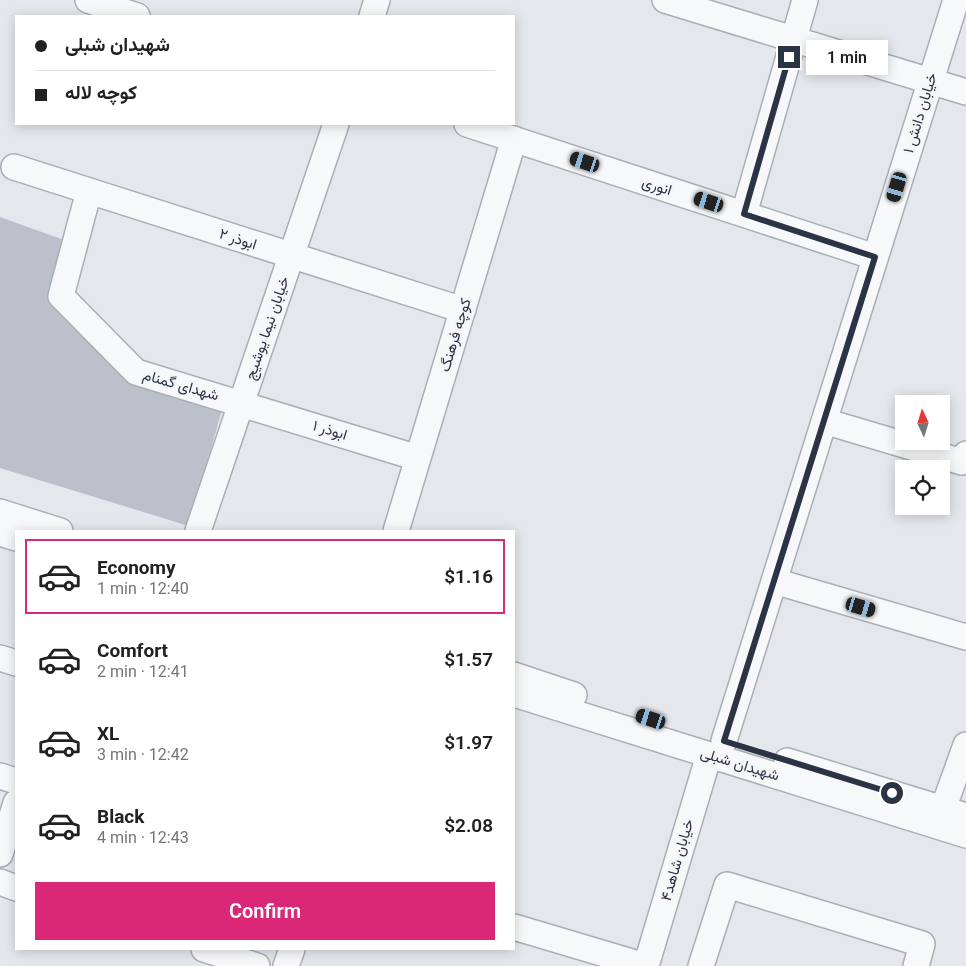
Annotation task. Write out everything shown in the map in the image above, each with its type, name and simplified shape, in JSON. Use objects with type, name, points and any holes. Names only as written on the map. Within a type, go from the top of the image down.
[{"type":"street","points":[[372,15],[377,0]]},
{"type":"street","points":[[665,0],[966,92]]},
{"type":"street","points":[[744,214],[805,0]]},
{"type":"street","name":"خیابان دانش ۱","points":[[716,748],[774,581],[956,0]]},
{"type":"street","points":[[102,2],[135,15]]},
{"type":"street","name":"خیابان نیما یوشیج","points":[[198,530],[336,125]]},
{"type":"street","name":"انوری","points":[[470,125],[875,257]]},
{"type":"street","name":"کوچه فرهنگ","points":[[396,530],[514,139]]},
{"type":"street","name":"ابوذر ۲","points":[[14,167],[463,310]]},
{"type":"street","name":"شهدای گمنام","points":[[89,191],[60,296],[136,372],[242,403]]},
{"type":"street","name":"ابوذر ۱","points":[[242,403],[418,458]]},
{"type":"street","points":[[824,421],[962,462],[966,454]]},
{"type":"street","points":[[0,512],[57,530]]},
{"type":"street","points":[[0,534],[15,538]]},
{"type":"street","points":[[774,581],[966,637]]},
{"type":"street","points":[[0,658],[15,663]]},
{"type":"street","name":"شهیدان شبلی","points":[[515,675],[716,748],[966,834]]},
{"type":"street","name":"شهیدان شبلی","points":[[515,694],[955,812]]},
{"type":"street","name":"خیابان شاهد۴","points":[[646,966],[716,748]]},
{"type":"street","points":[[955,812],[965,753]]},
{"type":"street","points":[[0,776],[15,781]]},
{"type":"street","points":[[0,854],[15,806]]},
{"type":"street","points":[[0,882],[15,888]]},
{"type":"street","points":[[702,966],[727,885],[922,944],[916,966]]},
{"type":"street","points":[[515,927],[646,966]]},
{"type":"street","points":[[207,950],[257,966]]},
{"type":"street","points":[[286,966],[292,950]]},
{"type":"building","points":[[0,217],[64,240],[49,301],[128,378],[223,406],[189,526],[0,468]]},
{"type":"route","points":[[789,57],[744,214],[875,257],[724,741],[892,793]]}]
